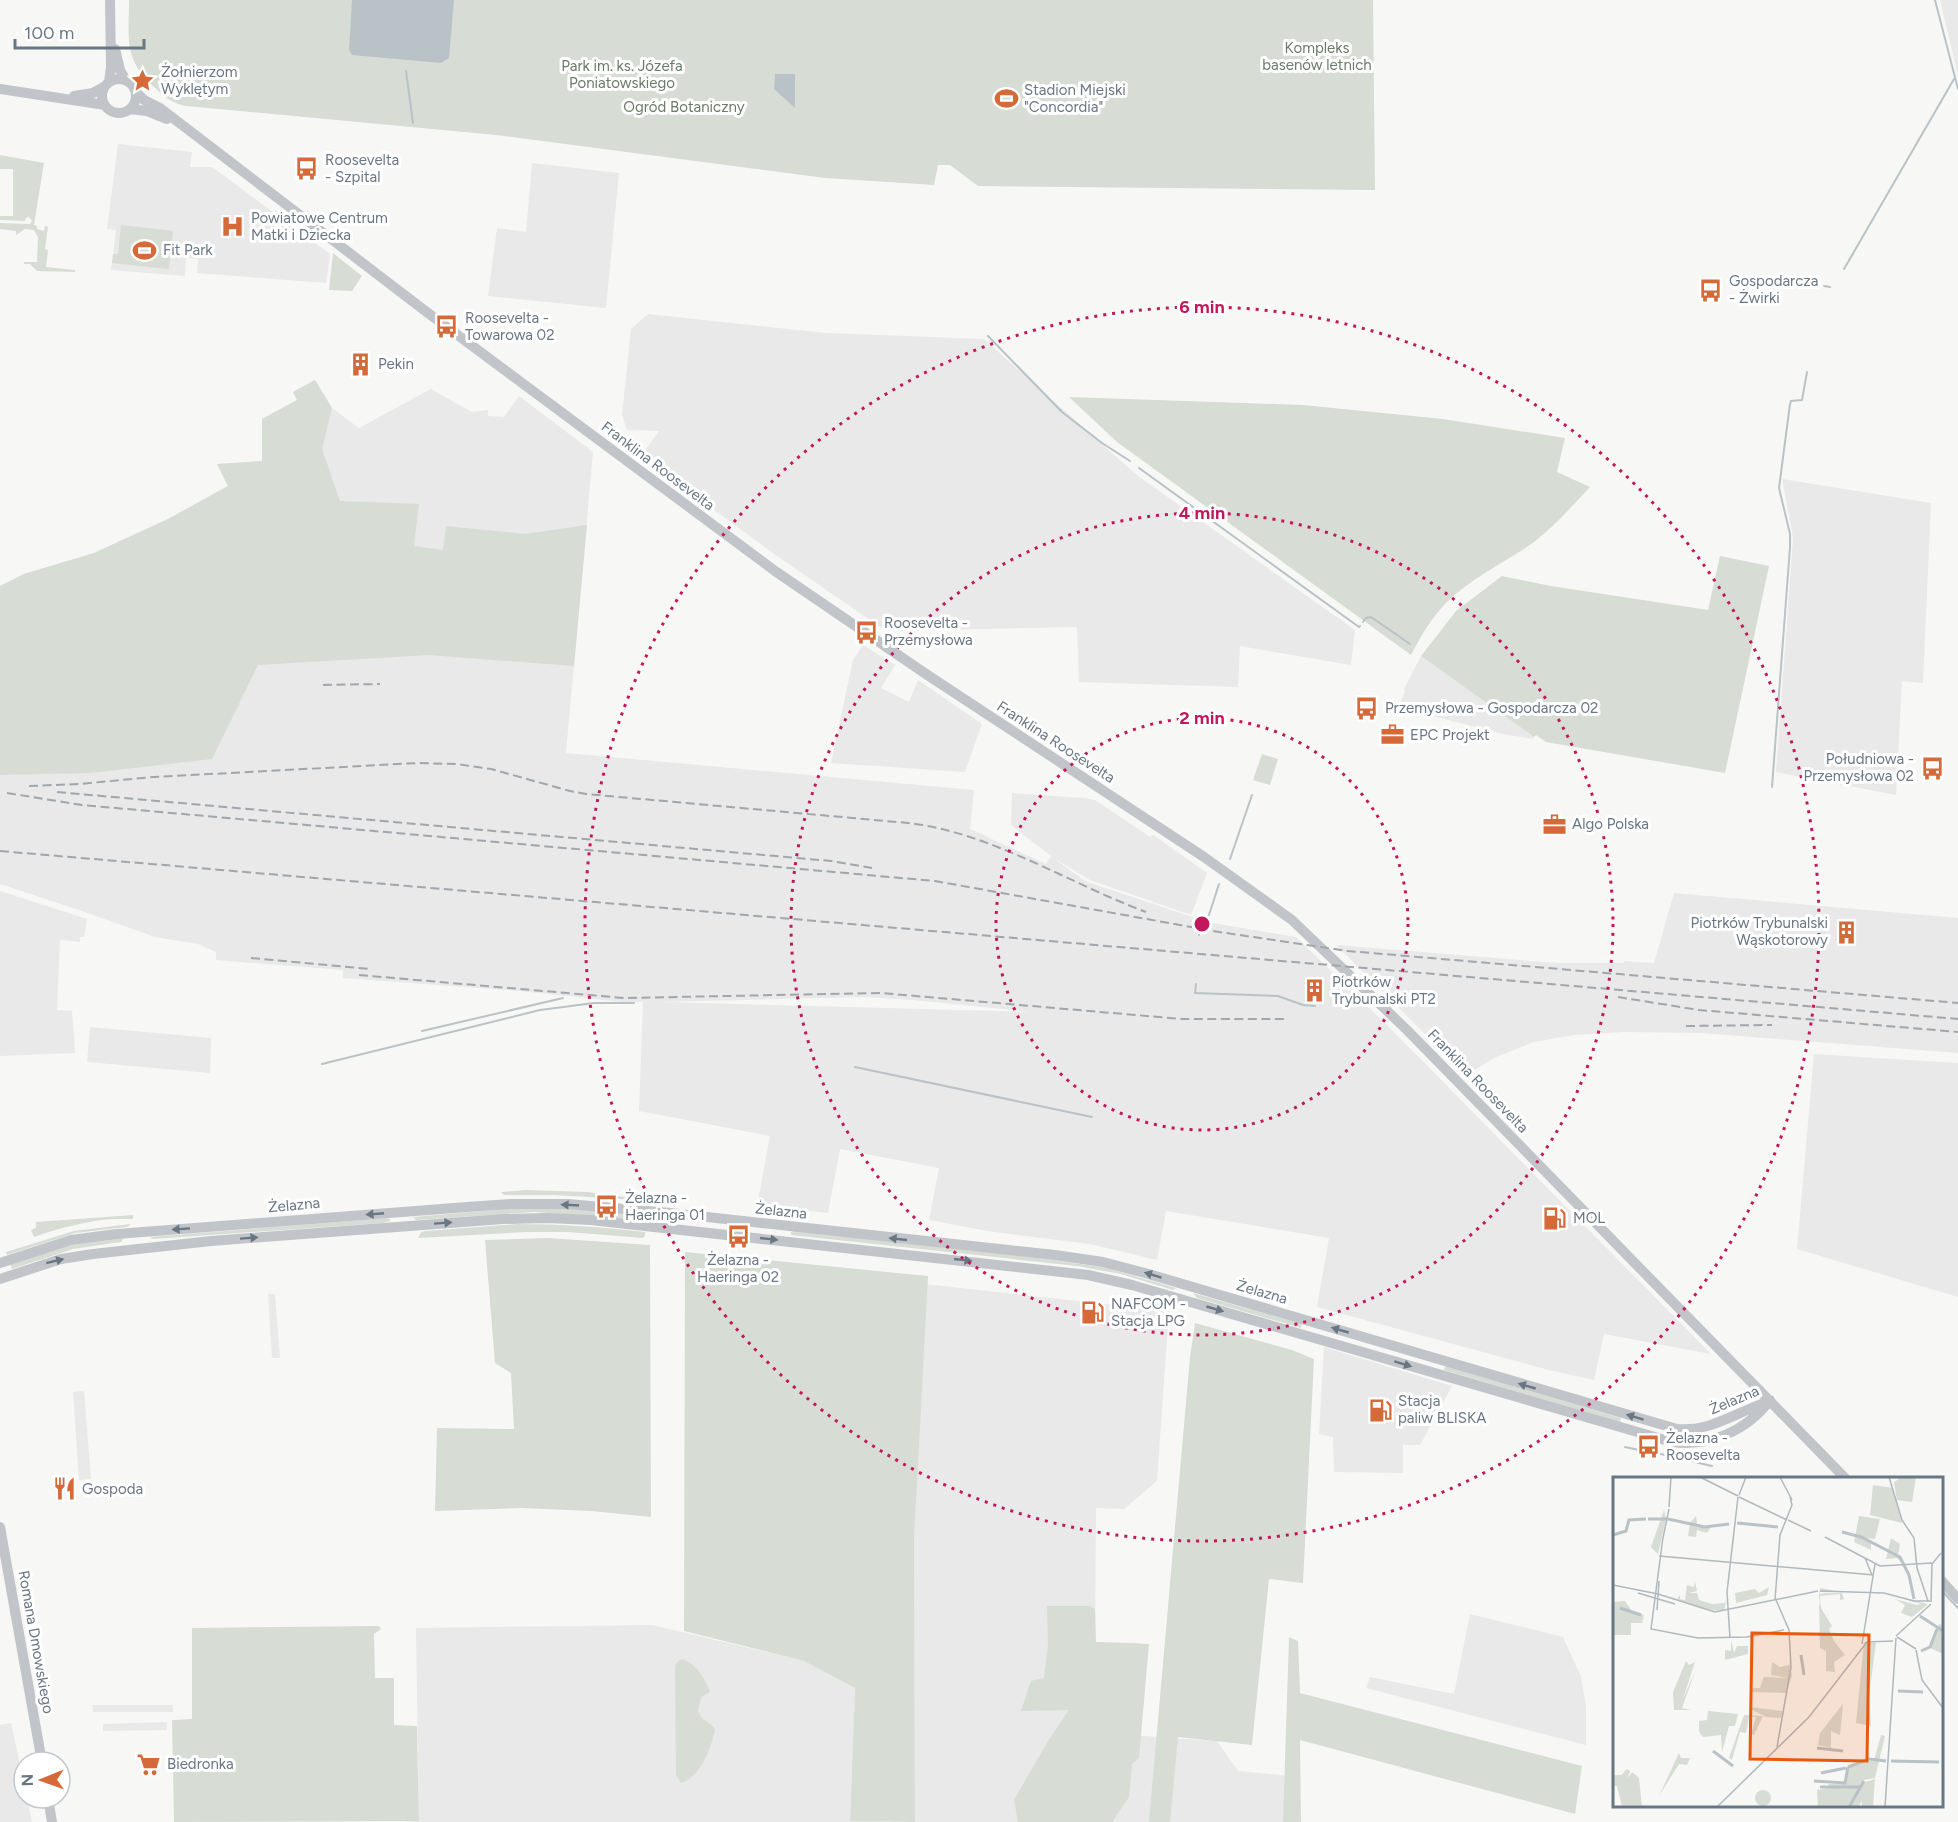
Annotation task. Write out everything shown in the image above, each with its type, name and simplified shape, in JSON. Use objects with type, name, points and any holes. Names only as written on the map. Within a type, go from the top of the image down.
[{"type":"street","points":[[110,0],[110,38],[106,84],[102,96],[105,105],[118,113],[130,109],[136,98],[136,92],[120,70],[110,38]]},
{"type":"street","points":[[58,97],[93,93],[117,78],[125,79]]},
{"type":"street","points":[[0,89],[105,105]]},
{"type":"street","name":"Franklina Roosevelta","points":[[136,92],[667,493],[775,571],[934,680],[1201,855],[1292,920],[1407,1030],[1843,1477]]},
{"type":"street","name":"Franklina Roosevelta","points":[[130,109],[147,111],[174,120]]},
{"type":"street","name":"Żelazna","points":[[0,1263],[77,1239],[136,1232],[511,1204],[606,1207],[1103,1262],[1677,1429],[1711,1426],[1748,1408],[1770,1401]]},
{"type":"street","name":"Żelazna","points":[[0,1279],[61,1259],[211,1241],[502,1219],[591,1220],[1097,1276],[1671,1442],[1701,1442],[1725,1436],[1760,1413],[1770,1401]]},
{"type":"street","name":"Romana Dmowskiego","points":[[0,1527],[40,1750]]},
{"type":"street","points":[[1943,1583],[1958,1599]]},
{"type":"shaded area","points":[[352,0],[454,0],[449,58],[441,63],[352,55],[349,50]]},
{"type":"shaded area","points":[[1940,0],[1958,0],[1958,76]]},
{"type":"shaded area","points":[[775,74],[795,74],[795,108],[774,89]]},
{"type":"shaded area","points":[[118,144],[192,152],[190,167],[212,167],[330,254],[326,283],[197,273],[198,259],[186,258],[185,276],[111,270],[116,230],[107,229]]},
{"type":"shaded area","points":[[532,163],[619,173],[606,308],[488,296],[497,228],[526,232]]},
{"type":"shaded area","points":[[648,314],[826,333],[984,339],[1138,476],[1355,630],[1351,665],[1240,646],[1238,687],[1079,682],[1077,627],[886,631],[777,556],[641,456],[659,431],[627,430],[622,415],[631,329]]},
{"type":"shaded area","points":[[315,380],[332,408],[359,428],[431,389],[472,412],[488,410],[488,416],[504,417],[519,396],[593,452],[566,753],[974,790],[970,829],[1046,864],[1051,856],[1011,825],[1012,793],[1095,800],[1150,837],[1153,835],[1207,873],[1191,915],[1090,880],[1052,857],[1085,881],[1207,922],[1296,937],[1385,1023],[1711,1354],[1604,1334],[1594,1380],[1549,1370],[1317,1307],[1329,1238],[1166,1211],[1157,1260],[1090,1244],[987,1231],[929,1220],[939,1168],[840,1149],[828,1213],[757,1206],[770,1136],[639,1111],[643,1002],[343,978],[343,970],[216,960],[216,952],[198,944],[155,937],[0,884],[0,586],[24,574],[94,553],[168,519],[228,486],[217,464],[262,461],[262,419],[297,400],[293,392]],"holes":[[[865,997],[1032,1012],[660,1002]]]},
{"type":"shaded area","points":[[1782,479],[1931,503],[1923,683],[1902,681],[1896,795],[1776,772],[1793,538]]},
{"type":"shaded area","points":[[863,645],[895,665],[881,688],[909,702],[918,680],[982,724],[965,772],[831,763],[853,660]]},
{"type":"shaded area","points":[[1421,656],[1534,737],[1533,739],[1503,734],[1402,708],[1400,703],[1404,689]]},
{"type":"shaded area","points":[[0,891],[87,919],[84,937],[80,937],[80,942],[60,940],[57,1010],[72,1011],[75,1053],[0,1056]]},
{"type":"shaded area","points":[[1674,893],[1958,918],[1958,1053],[1701,1033],[1623,1032],[1574,1035],[1534,1042],[1496,1057],[1466,1075],[1336,945],[1556,963],[1624,963],[1624,961],[1654,963]]},
{"type":"shaded area","points":[[90,1027],[211,1038],[210,1073],[87,1062]]},
{"type":"shaded area","points":[[1814,1054],[1958,1063],[1958,1297],[1797,1249]]},
{"type":"shaded area","points":[[924,1284],[1169,1311],[1157,1481],[1124,1509],[1096,1508],[1095,1642],[1141,1643],[1130,1735],[1217,1741],[1238,1771],[1290,1776],[1284,1822],[915,1822],[914,1535]]},
{"type":"shaded area","points":[[268,1294],[275,1294],[280,1358],[272,1358]]},
{"type":"shaded area","name":"Stacja paliw BLISKA","points":[[1324,1347],[1452,1386],[1420,1445],[1403,1445],[1403,1473],[1334,1472],[1333,1437],[1319,1434]]},
{"type":"shaded area","points":[[84,1391],[91,1479],[79,1480],[73,1392]]},
{"type":"shaded area","points":[[1470,1614],[1563,1637],[1581,1677],[1586,1705],[1586,1745],[1366,1688],[1370,1677],[1454,1694]]},
{"type":"shaded area","points":[[652,1625],[804,1661],[855,1688],[850,1820],[889,1822],[403,1822],[419,1821],[416,1628]]},
{"type":"shaded area","points":[[92,1705],[173,1705],[173,1712],[93,1712]]},
{"type":"shaded area","points":[[167,1722],[167,1730],[103,1731],[103,1724]]},
{"type":"shaded area","points":[[11,1723],[17,1750],[12,1750],[12,1810],[30,1810],[32,1822],[0,1822],[0,1725]]},
{"type":"green space","points":[[129,0],[1373,0],[1375,190],[978,186],[950,165],[938,165],[934,185],[825,178],[496,135],[186,106],[161,93],[137,67],[130,47]]},
{"type":"green space","points":[[0,155],[44,163],[34,225],[37,229],[44,231],[45,226],[48,227],[45,249],[48,250],[46,267],[75,270],[75,272],[37,271],[30,264],[24,264],[24,262],[37,262],[38,237],[34,230],[25,229],[16,235],[16,231],[0,229],[0,223],[30,224],[32,221],[29,217],[25,221],[0,220],[0,216],[13,216],[13,169],[0,169]]},
{"type":"green space","name":"Fit Park","points":[[121,225],[173,231],[169,269],[112,263],[113,254],[118,254]]},
{"type":"green space","points":[[333,253],[362,276],[352,291],[329,290]]},
{"type":"green space","points":[[315,380],[332,408],[322,449],[340,501],[419,504],[414,546],[443,550],[446,526],[525,534],[587,525],[574,666],[429,655],[258,665],[212,759],[90,773],[0,775],[0,586],[24,574],[94,553],[168,519],[228,486],[217,464],[262,461],[262,419],[297,400],[293,392]]},
{"type":"green space","points":[[1069,397],[1303,405],[1443,419],[1565,438],[1557,472],[1590,487],[1542,536],[1467,585],[1447,602],[1427,627],[1411,655],[1117,442]]},
{"type":"green space","points":[[1720,556],[1769,566],[1725,773],[1546,742],[1536,735],[1534,737],[1421,656],[1456,611],[1502,576],[1551,586],[1708,610]]},
{"type":"green space","points":[[1262,754],[1278,759],[1270,785],[1253,780]]},
{"type":"green space","points":[[526,1190],[587,1192],[654,1201],[555,1195],[504,1195],[501,1192]]},
{"type":"green space","points":[[505,1209],[573,1209],[647,1216],[647,1220],[534,1212],[416,1220],[413,1217]]},
{"type":"green space","points":[[133,1215],[133,1219],[84,1223],[34,1237],[31,1230],[36,1228],[36,1222]]},
{"type":"green space","points":[[387,1218],[390,1221],[383,1223],[153,1239],[150,1237]]},
{"type":"green space","points":[[131,1224],[127,1227],[75,1233],[7,1255],[6,1252],[74,1231]]},
{"type":"green space","points":[[517,1224],[565,1225],[645,1232],[645,1236],[643,1238],[568,1232],[526,1232],[418,1238],[421,1232],[426,1231]]},
{"type":"green space","points":[[791,1232],[1039,1258],[1107,1268],[1176,1288],[1173,1290],[1121,1274],[1077,1266],[791,1235]]},
{"type":"green space","points":[[124,1238],[121,1242],[73,1249],[12,1269],[10,1264],[72,1245]]},
{"type":"green space","points":[[548,1238],[650,1245],[651,1517],[591,1511],[521,1508],[435,1511],[437,1428],[514,1429],[511,1373],[495,1363],[485,1240]]},
{"type":"green space","points":[[685,1252],[928,1276],[914,1539],[915,1822],[850,1821],[855,1688],[804,1661],[684,1631]]},
{"type":"green space","points":[[1193,1293],[1302,1324],[1301,1328],[1197,1298]]},
{"type":"green space","points":[[1195,1323],[1292,1350],[1314,1359],[1303,1583],[1269,1579],[1252,1745],[1178,1737],[1170,1822],[1149,1822],[1190,1357]]},
{"type":"green space","points":[[1446,1366],[1621,1418],[1620,1422],[1444,1370]]},
{"type":"green space","points":[[1047,1606],[1090,1606],[1095,1609],[1096,1642],[1149,1644],[1139,1758],[1132,1764],[1129,1797],[1112,1822],[1018,1822],[1014,1800],[1069,1710],[1021,1711],[1031,1681],[1044,1678],[1048,1644]]},
{"type":"green space","points":[[379,1626],[381,1629],[374,1634],[375,1678],[394,1678],[394,1725],[417,1726],[419,1821],[174,1822],[172,1720],[192,1719],[192,1628]]},
{"type":"green space","points":[[1289,1637],[1298,1641],[1300,1693],[1582,1766],[1575,1814],[1300,1740],[1301,1822],[1283,1822]]},
{"type":"green space","points":[[682,1659],[696,1668],[708,1687],[710,1692],[701,1697],[698,1710],[699,1714],[715,1730],[704,1761],[694,1775],[681,1783],[676,1775],[675,1666]]},
{"type":"waterway","points":[[1935,0],[1958,89]]},
{"type":"waterway","points":[[406,71],[413,123]]},
{"type":"waterway","points":[[1844,269],[1954,79]]},
{"type":"waterway","points":[[1824,286],[1830,287]]},
{"type":"waterway","points":[[988,336],[1062,412],[1130,461]]},
{"type":"waterway","points":[[1772,787],[1790,547],[1790,534],[1779,488],[1790,404],[1791,401],[1802,400],[1807,372]]},
{"type":"waterway","points":[[1139,468],[1360,626]]},
{"type":"waterway","points":[[1363,622],[1366,618],[1371,617],[1410,644]]},
{"type":"waterway","points":[[1230,859],[1252,795]]},
{"type":"waterway","points":[[1207,921],[1219,884]]},
{"type":"waterway","points":[[1196,984],[1195,993],[1278,996],[1303,1005],[1315,1006]]},
{"type":"waterway","points":[[422,1031],[563,998]]},
{"type":"waterway","points":[[322,1064],[540,1010],[594,1003],[634,1003]]},
{"type":"waterway","points":[[855,1067],[1092,1117]]},
{"type":"waterway","points":[[1625,1447],[1653,1453]]},
{"type":"waterway","points":[[1661,1454],[1712,1466]]},
{"type":"waterway","points":[[1943,1592],[1958,1608]]},
{"type":"railway","points":[[323,685],[380,684]]},
{"type":"railway","points":[[29,786],[418,763],[456,764],[491,769],[586,794],[908,823],[939,828],[999,847],[1146,912]]},
{"type":"railway","points":[[57,792],[831,861],[872,868]]},
{"type":"railway","points":[[7,793],[82,805],[935,881],[1219,932],[1348,951],[1958,1003]]},
{"type":"railway","points":[[0,851],[1958,1019]]},
{"type":"railway","points":[[251,958],[370,969]]},
{"type":"railway","points":[[359,975],[624,998],[881,993],[1182,1019],[1284,1019]]},
{"type":"railway","points":[[1618,997],[1699,1010],[1958,1032]]},
{"type":"railway","points":[[1686,1026],[1772,1025]]},
{"type":"place","name":"Żołnierzom Wyklętym","points":[[143,81]]},
{"type":"place","name":"Stadion Miejski \"Concordia\"","points":[[1006,99]]},
{"type":"place","name":"Roosevelta - Szpital","points":[[307,169]]},
{"type":"place","name":"Powiatowe Centrum Matki i Dziecka","points":[[233,227]]},
{"type":"place","name":"Fit Park","points":[[145,250]]},
{"type":"place","name":"Gospodarcza - Żwirki","points":[[1711,290]]},
{"type":"place","name":"Roosevelta - Towarowa 02","points":[[447,327]]},
{"type":"place","name":"Pekin","points":[[360,364]]},
{"type":"place","name":"Roosevelta - Przemysłowa","points":[[866,632]]},
{"type":"place","name":"Przemysłowa - Gospodarcza 02","points":[[1367,708]]},
{"type":"place","name":"EPC Projekt","points":[[1392,735]]},
{"type":"place","name":"Południowa - Przemysłowa 02","points":[[1932,768]]},
{"type":"place","name":"Algo Polska","points":[[1554,824]]},
{"type":"place","name":"Piotrków Trybunalski Wąskotorowy","points":[[1846,932]]},
{"type":"place","name":"Piotrków Trybunalski PT2","points":[[1314,991]]},
{"type":"place","name":"Żelazna - Haeringa 01","points":[[607,1207]]},
{"type":"place","name":"MOL","points":[[1555,1218]]},
{"type":"place","name":"Żelazna - Haeringa 02","points":[[738,1236]]},
{"type":"place","name":"NAFCOM - Stacja LPG","points":[[1093,1313]]},
{"type":"place","name":"Stacja paliw BLISKA","points":[[1380,1410]]},
{"type":"place","name":"Żelazna - Roosevelta","points":[[1648,1447]]},
{"type":"place","name":"Gospoda","points":[[64,1489]]},
{"type":"place","name":"Biedronka","points":[[149,1764]]},
{"type":"park label","name":"Kompleks basenów letnich","points":[[1317,56]]},
{"type":"park label","name":"Park im. ks. Józefa Poniatowskiego","points":[[622,74]]},
{"type":"park label","name":"Ogród Botaniczny","points":[[684,107]]}]
